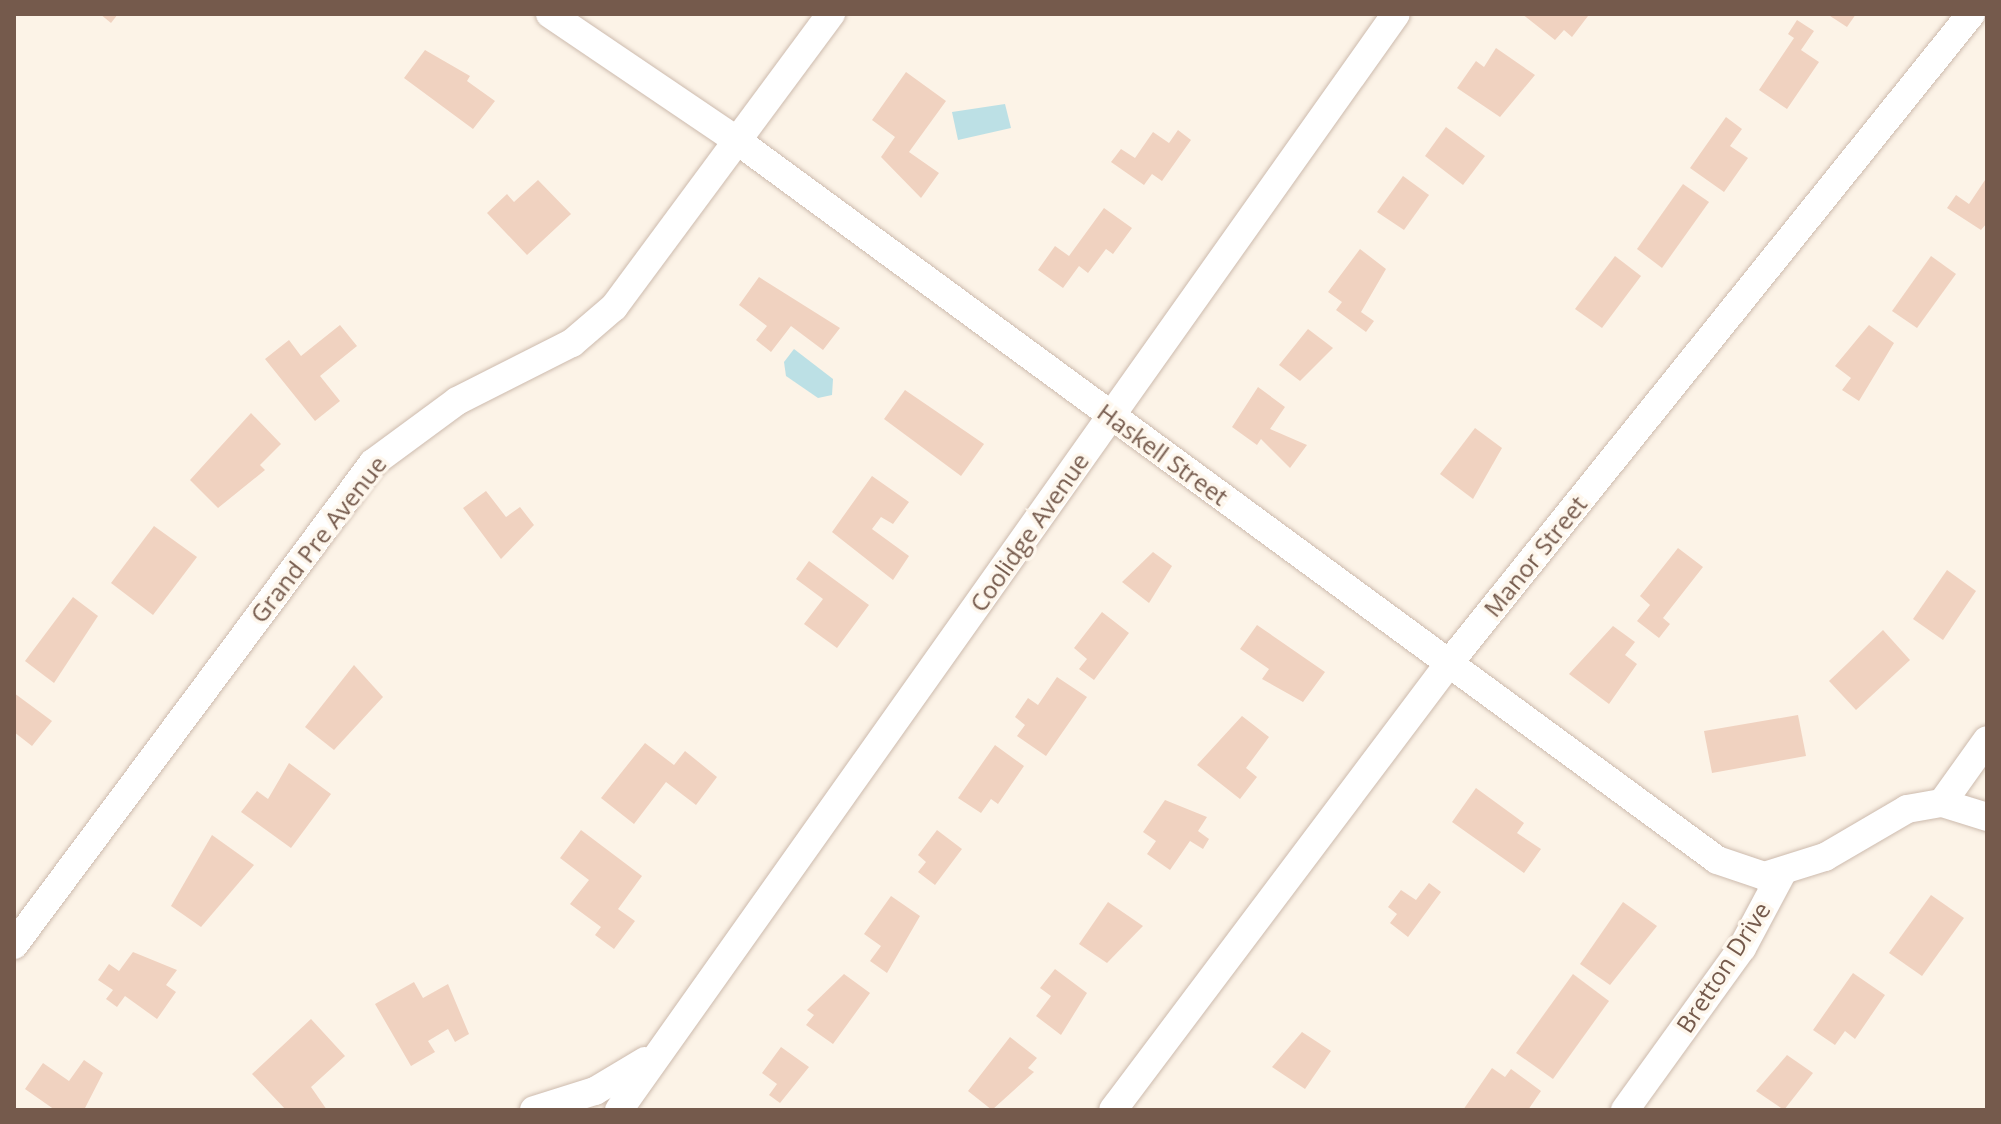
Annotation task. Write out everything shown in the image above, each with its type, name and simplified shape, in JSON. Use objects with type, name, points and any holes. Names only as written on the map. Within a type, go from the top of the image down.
[{"type":"street","name":"Haskell Street","points":[[550,14],[739,142],[1717,860],[1764,876],[1782,873]]},
{"type":"street","name":"Grand Pre Avenue","points":[[14,945],[373,463],[457,401],[572,343],[614,307],[831,14]]},
{"type":"street","name":"Coolidge Avenue","points":[[619,1110],[1396,14]]},
{"type":"street","name":"Manor Street","points":[[1113,1110],[1450,662],[1971,14]]},
{"type":"street","points":[[1942,803],[1987,740]]},
{"type":"street","points":[[1782,873],[1825,857],[1907,809],[1942,803],[1987,817]]},
{"type":"street","name":"Bretton Drive","points":[[1625,1110],[1742,948],[1782,873]]},
{"type":"street","points":[[534,1110],[595,1091],[661,1050]]},
{"type":"water","points":[[1005,104],[1011,128],[958,140],[952,112]]},
{"type":"water","points":[[794,349],[833,379],[832,395],[818,398],[786,376],[784,362]]},
{"type":"building","points":[[100,14],[118,14],[111,23]]},
{"type":"building","points":[[1522,14],[1588,16],[1572,37],[1564,30],[1555,40]]},
{"type":"building","points":[[1827,14],[1856,14],[1847,27]]},
{"type":"building","points":[[1797,20],[1814,31],[1801,50],[1819,62],[1787,109],[1759,90],[1794,38],[1788,34]]},
{"type":"building","points":[[1496,48],[1535,75],[1500,117],[1457,88],[1476,61],[1484,67]]},
{"type":"building","points":[[425,50],[470,76],[467,81],[495,101],[473,129],[404,78]]},
{"type":"building","points":[[906,72],[946,101],[909,152],[939,173],[921,198],[881,157],[895,137],[872,120]]},
{"type":"building","points":[[1726,117],[1742,129],[1730,146],[1748,158],[1724,192],[1690,168]]},
{"type":"building","points":[[1446,127],[1485,156],[1463,185],[1425,156]]},
{"type":"building","points":[[1178,130],[1191,140],[1162,181],[1152,174],[1144,185],[1111,162],[1121,149],[1135,158],[1153,132],[1169,143]]},
{"type":"building","points":[[1403,176],[1429,195],[1404,230],[1377,212]]},
{"type":"building","points":[[1987,177],[1987,223],[1981,230],[1947,208],[1956,195],[1969,204]]},
{"type":"building","points":[[538,180],[571,214],[527,255],[487,213],[507,194],[514,202]]},
{"type":"building","points":[[1683,184],[1709,202],[1662,268],[1637,249]]},
{"type":"building","points":[[1104,208],[1132,228],[1113,254],[1106,249],[1088,273],[1079,266],[1063,288],[1038,270],[1055,246],[1069,256]]},
{"type":"building","points":[[1360,249],[1386,269],[1361,312],[1374,321],[1366,332],[1336,310],[1342,302],[1328,292]]},
{"type":"building","points":[[1615,256],[1641,276],[1602,328],[1575,309]]},
{"type":"building","points":[[1931,256],[1956,274],[1917,328],[1892,311]]},
{"type":"building","points":[[759,277],[840,328],[823,350],[791,326],[771,352],[756,340],[767,326],[739,305]]},
{"type":"building","points":[[340,325],[357,346],[320,376],[340,401],[315,421],[265,359],[289,340],[301,356]]},
{"type":"building","points":[[1869,325],[1894,343],[1859,401],[1842,390],[1851,378],[1835,366]]},
{"type":"building","points":[[1308,329],[1333,348],[1300,381],[1279,365]]},
{"type":"building","points":[[1258,387],[1285,407],[1270,429],[1307,445],[1290,468],[1261,439],[1257,445],[1232,427]]},
{"type":"building","points":[[905,390],[984,444],[961,476],[884,419]]},
{"type":"building","points":[[251,413],[281,444],[260,465],[265,470],[218,508],[190,480]]},
{"type":"building","points":[[1475,428],[1502,448],[1473,499],[1440,474]]},
{"type":"building","points":[[872,476],[909,502],[893,524],[881,517],[872,529],[909,556],[893,580],[832,532]]},
{"type":"building","points":[[486,491],[506,517],[520,507],[534,525],[501,559],[463,508]]},
{"type":"building","points":[[154,526],[197,557],[153,615],[111,583]]},
{"type":"building","points":[[1678,548],[1703,567],[1663,618],[1670,624],[1659,638],[1637,621],[1650,605],[1640,596]]},
{"type":"building","points":[[1153,552],[1172,566],[1149,603],[1122,582]]},
{"type":"building","points":[[809,561],[869,605],[837,648],[804,624],[823,599],[796,579]]},
{"type":"building","points":[[1947,570],[1976,591],[1943,640],[1913,619]]},
{"type":"building","points":[[73,597],[98,616],[54,683],[25,661]]},
{"type":"building","points":[[1102,612],[1129,633],[1094,680],[1079,669],[1087,659],[1074,648]]},
{"type":"building","points":[[1257,625],[1325,672],[1303,702],[1262,679],[1269,669],[1240,649]]},
{"type":"building","points":[[1613,626],[1635,642],[1625,655],[1637,664],[1609,704],[1569,674]]},
{"type":"building","points":[[1883,630],[1910,660],[1856,710],[1829,681]]},
{"type":"building","points":[[354,665],[383,697],[334,750],[305,727]]},
{"type":"building","points":[[1057,677],[1087,697],[1046,756],[1017,736],[1025,725],[1015,717],[1028,698],[1038,705]]},
{"type":"building","points":[[14,693],[52,721],[32,746],[14,732]]},
{"type":"building","points":[[1798,715],[1806,756],[1712,773],[1704,731]]},
{"type":"building","points":[[1242,716],[1269,737],[1246,768],[1257,777],[1240,799],[1197,765]]},
{"type":"building","points":[[645,743],[674,765],[685,751],[717,777],[696,805],[666,782],[634,824],[601,798]]},
{"type":"building","points":[[995,745],[1024,766],[998,804],[991,799],[981,813],[958,798]]},
{"type":"building","points":[[289,763],[331,794],[291,848],[241,812],[257,791],[268,799]]},
{"type":"building","points":[[1476,788],[1524,823],[1517,833],[1541,849],[1524,873],[1452,822]]},
{"type":"building","points":[[1165,800],[1207,817],[1198,831],[1209,839],[1203,849],[1190,841],[1170,870],[1147,854],[1156,841],[1143,832]]},
{"type":"building","points":[[581,830],[642,876],[618,909],[635,921],[614,949],[595,935],[601,927],[570,904],[589,880],[560,858]]},
{"type":"building","points":[[937,830],[962,849],[935,885],[918,872],[926,862],[918,855]]},
{"type":"building","points":[[212,835],[254,865],[201,927],[171,906]]},
{"type":"building","points":[[1429,883],[1441,892],[1408,937],[1390,923],[1397,914],[1388,907],[1401,890],[1416,900]]},
{"type":"building","points":[[1931,895],[1964,918],[1922,976],[1889,953]]},
{"type":"building","points":[[891,896],[920,916],[887,973],[870,961],[881,946],[864,934]]},
{"type":"building","points":[[1108,902],[1143,926],[1107,963],[1079,944]]},
{"type":"building","points":[[1623,902],[1657,926],[1610,985],[1580,964]]},
{"type":"building","points":[[133,952],[177,970],[166,985],[176,992],[157,1019],[125,996],[117,1007],[106,999],[113,990],[98,980],[109,964],[119,971]]},
{"type":"building","points":[[1055,969],[1087,993],[1061,1035],[1036,1016],[1051,996],[1040,988]]},
{"type":"building","points":[[1853,973],[1885,995],[1855,1039],[1845,1031],[1835,1045],[1813,1030]]},
{"type":"building","points":[[844,974],[870,993],[833,1044],[806,1025],[814,1015],[807,1010]]},
{"type":"building","points":[[1573,974],[1609,1001],[1553,1079],[1516,1053]]},
{"type":"building","points":[[414,982],[423,998],[448,984],[469,1034],[455,1042],[448,1029],[428,1041],[435,1052],[411,1066],[375,1004]]},
{"type":"building","points":[[311,1019],[345,1056],[311,1087],[327,1110],[286,1110],[252,1074]]},
{"type":"building","points":[[1302,1032],[1331,1051],[1305,1089],[1272,1067]]},
{"type":"building","points":[[1010,1037],[1037,1058],[1028,1068],[1034,1072],[992,1110],[968,1091]]},
{"type":"building","points":[[781,1047],[809,1067],[780,1103],[769,1095],[777,1084],[762,1073]]},
{"type":"building","points":[[1787,1055],[1813,1073],[1784,1110],[1756,1091]]},
{"type":"building","points":[[84,1060],[103,1073],[84,1110],[55,1110],[25,1089],[43,1063],[69,1081]]},
{"type":"building","points":[[1492,1068],[1505,1077],[1511,1069],[1541,1091],[1528,1110],[1463,1110]]}]
